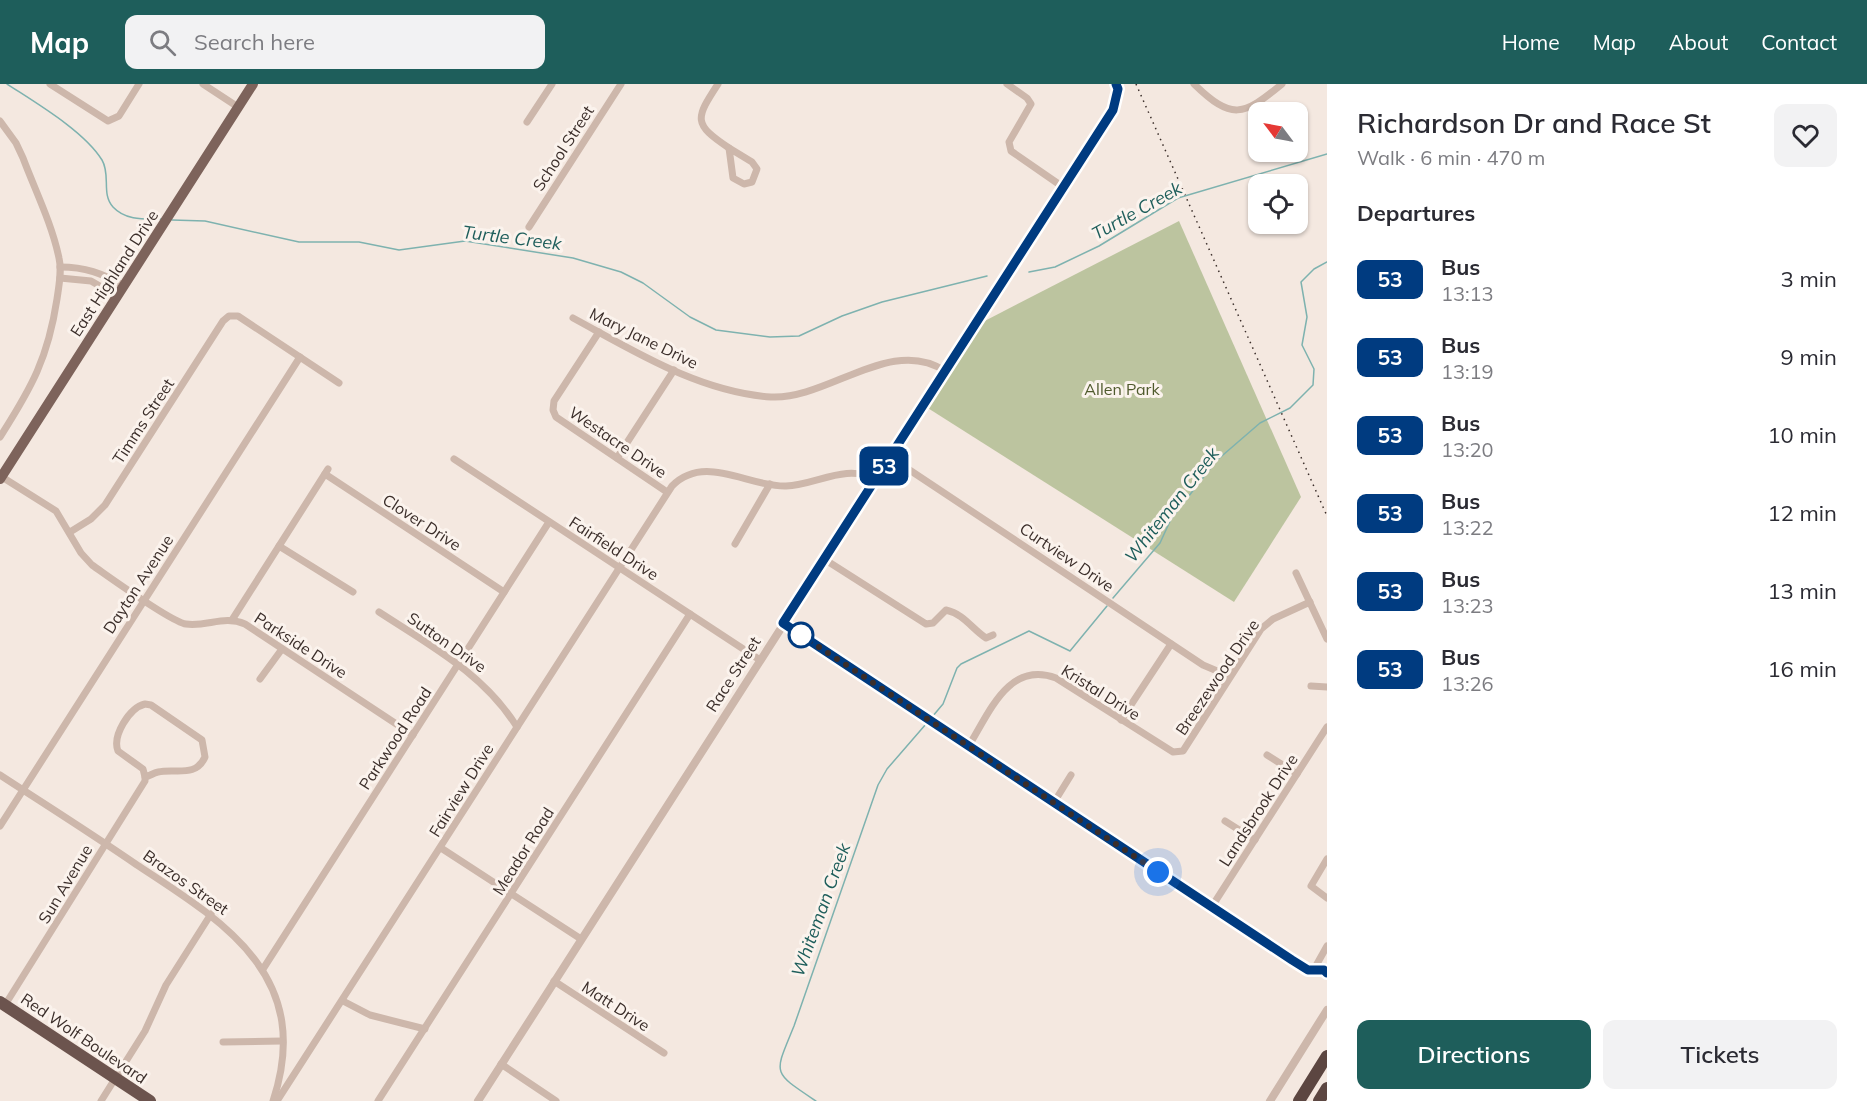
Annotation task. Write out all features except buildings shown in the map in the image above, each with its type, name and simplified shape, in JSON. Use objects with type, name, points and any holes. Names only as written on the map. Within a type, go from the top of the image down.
[{"type":"highway","name":"Red Wolf Boulevard","points":[[2,1004],[150,1101]]},
{"type":"highway","points":[[1299,1101],[1327,1056]]},
{"type":"highway","points":[[1319,1101],[1327,1088]]},
{"type":"main road","name":"East Highland Drive","points":[[1,478],[253,84]]},
{"type":"street","points":[[50,84],[104,120],[110,121],[119,116],[139,84]]},
{"type":"street","points":[[203,84],[238,107]]},
{"type":"street","points":[[527,122],[552,84]]},
{"type":"street","name":"School Street","points":[[529,227],[621,84]]},
{"type":"street","points":[[718,84],[702,108],[700,121],[706,133],[752,162],[757,169],[752,182],[744,184],[733,178],[729,148]]},
{"type":"street","points":[[1007,84],[1027,98],[1031,104],[1009,147],[1012,152],[1063,187]]},
{"type":"street","name":"Race Street","points":[[478,1101],[1112,112],[1118,89],[1116,84]]},
{"type":"street","points":[[1194,84],[1218,105],[1241,110],[1258,104],[1282,84]]},
{"type":"street","points":[[0,121],[16,143],[23,158],[60,258],[60,278],[52,333],[45,357],[31,388],[0,437]]},
{"type":"street","points":[[60,267],[83,268],[99,272],[124,286]]},
{"type":"street","points":[[60,278],[91,281],[117,296]]},
{"type":"street","name":"Timms Street","points":[[70,532],[92,519],[105,505],[223,321],[229,316],[238,316],[300,357]]},
{"type":"street","name":"Mary Jane Drive","points":[[573,318],[674,370],[714,385],[765,396],[785,397],[811,391],[862,371],[909,359],[931,363],[945,371]]},
{"type":"street","name":"Westacre Drive","points":[[599,332],[554,401],[553,410],[556,417],[667,492],[679,480],[704,471],[770,484],[798,484],[852,472],[875,479]]},
{"type":"street","points":[[300,357],[339,383]]},
{"type":"street","name":"Dayton Avenue","points":[[0,826],[300,357]]},
{"type":"street","points":[[617,458],[674,370]]},
{"type":"street","name":"Curtview Drive","points":[[890,457],[1203,665],[1229,676]]},
{"type":"street","name":"Fairfield Drive","points":[[454,459],[760,660]]},
{"type":"street","name":"Clover Drive","points":[[279,546],[326,472],[504,592]]},
{"type":"street","name":"Parkside Drive","points":[[1,478],[56,511],[81,553],[92,565],[144,600],[186,624],[232,620],[245,624],[413,735]]},
{"type":"street","points":[[735,544],[770,484]]},
{"type":"street","name":"Fairview Drive","points":[[275,1101],[343,1001],[667,492]]},
{"type":"street","name":"Parkwood Road","points":[[263,969],[549,522]]},
{"type":"street","points":[[232,620],[279,546],[353,592]]},
{"type":"street","points":[[824,559],[926,624],[933,623],[940,613],[946,610],[970,622],[975,632],[986,638],[993,635]]},
{"type":"street","points":[[1296,573],[1327,639]]},
{"type":"street","name":"Breezewood Drive","points":[[1179,752],[1184,749],[1264,625],[1310,602]]},
{"type":"street","name":"Sutton Drive","points":[[379,612],[458,664],[494,694],[517,727]]},
{"type":"street","name":"Meador Road","points":[[378,1101],[690,614]]},
{"type":"street","points":[[783,623],[1211,908],[1313,971],[1326,970]]},
{"type":"street","points":[[1121,720],[1171,644]]},
{"type":"street","points":[[260,680],[282,648]]},
{"type":"street","name":"Kristal Drive","points":[[968,747],[1003,689],[1027,675],[1042,674],[1056,678],[1173,752],[1179,752]]},
{"type":"street","points":[[1311,686],[1327,687]]},
{"type":"street","points":[[145,704],[152,705],[198,736],[205,751],[202,762],[190,771],[158,772],[145,777],[143,768],[120,754],[115,745],[117,735],[134,710],[145,704]]},
{"type":"street","name":"Landsbrook Drive","points":[[1211,908],[1327,727]]},
{"type":"street","points":[[1267,755],[1297,774]]},
{"type":"street","name":"Brazos Street","points":[[0,775],[211,914],[248,948],[263,969],[278,1006],[282,1041],[280,1079],[275,1101]]},
{"type":"street","points":[[1053,804],[1071,775]]},
{"type":"street","name":"Sun Avenue","points":[[2,1004],[145,781],[145,777]]},
{"type":"street","points":[[1225,821],[1255,840]]},
{"type":"street","points":[[441,848],[581,939]]},
{"type":"street","points":[[1327,859],[1311,883],[1316,891],[1327,898]]},
{"type":"street","points":[[101,1101],[145,1031],[166,985],[211,914]]},
{"type":"street","points":[[1313,971],[1327,946]]},
{"type":"street","name":"Matt Drive","points":[[554,981],[664,1053]]},
{"type":"street","points":[[343,1001],[370,1016],[425,1029]]},
{"type":"street","points":[[1270,1101],[1327,1011]]},
{"type":"street","points":[[223,1042],[282,1041]]},
{"type":"street","points":[[501,1064],[556,1101]]},
{"type":"green space","name":"Allen Park","points":[[1179,221],[1301,497],[1234,602],[923,405],[973,327]]},
{"type":"waterway","name":"Turtle Creek","points":[[7,84],[59,118],[94,149],[105,166],[109,202],[118,212],[136,218],[162,219]]},
{"type":"waterway","name":"Turtle Creek","points":[[1029,272],[1055,267],[1099,246],[1178,198],[1327,154]]},
{"type":"waterway","name":"Turtle Creek","points":[[172,220],[205,221],[299,242],[359,242],[399,250],[465,241],[573,258],[621,272],[643,283],[690,317],[716,330],[770,337],[799,336],[842,316],[882,302],[987,276]]},
{"type":"waterway","name":"Whiteman Creek","points":[[1113,598],[1160,543],[1171,519],[1216,461],[1260,423],[1290,408],[1313,385],[1314,369],[1302,345],[1307,317],[1301,282],[1314,269],[1327,262]]},
{"type":"waterway","name":"Whiteman Creek","points":[[932,717],[943,704],[957,668],[961,664],[1029,631],[1070,651],[1107,606]]},
{"type":"waterway","name":"Whiteman Creek","points":[[816,1101],[784,1077],[780,1063],[878,785],[887,769],[926,724]]},
{"type":"railway","points":[[1136,84],[1327,516]]},
{"type":"bus line","name":"53","points":[[1116,84],[1118,89],[1113,110],[783,623],[1046,800],[1292,960],[1308,970],[1324,970],[1327,973]]},
{"type":"route","points":[[801,635],[1046,800],[1158,872]]}]
